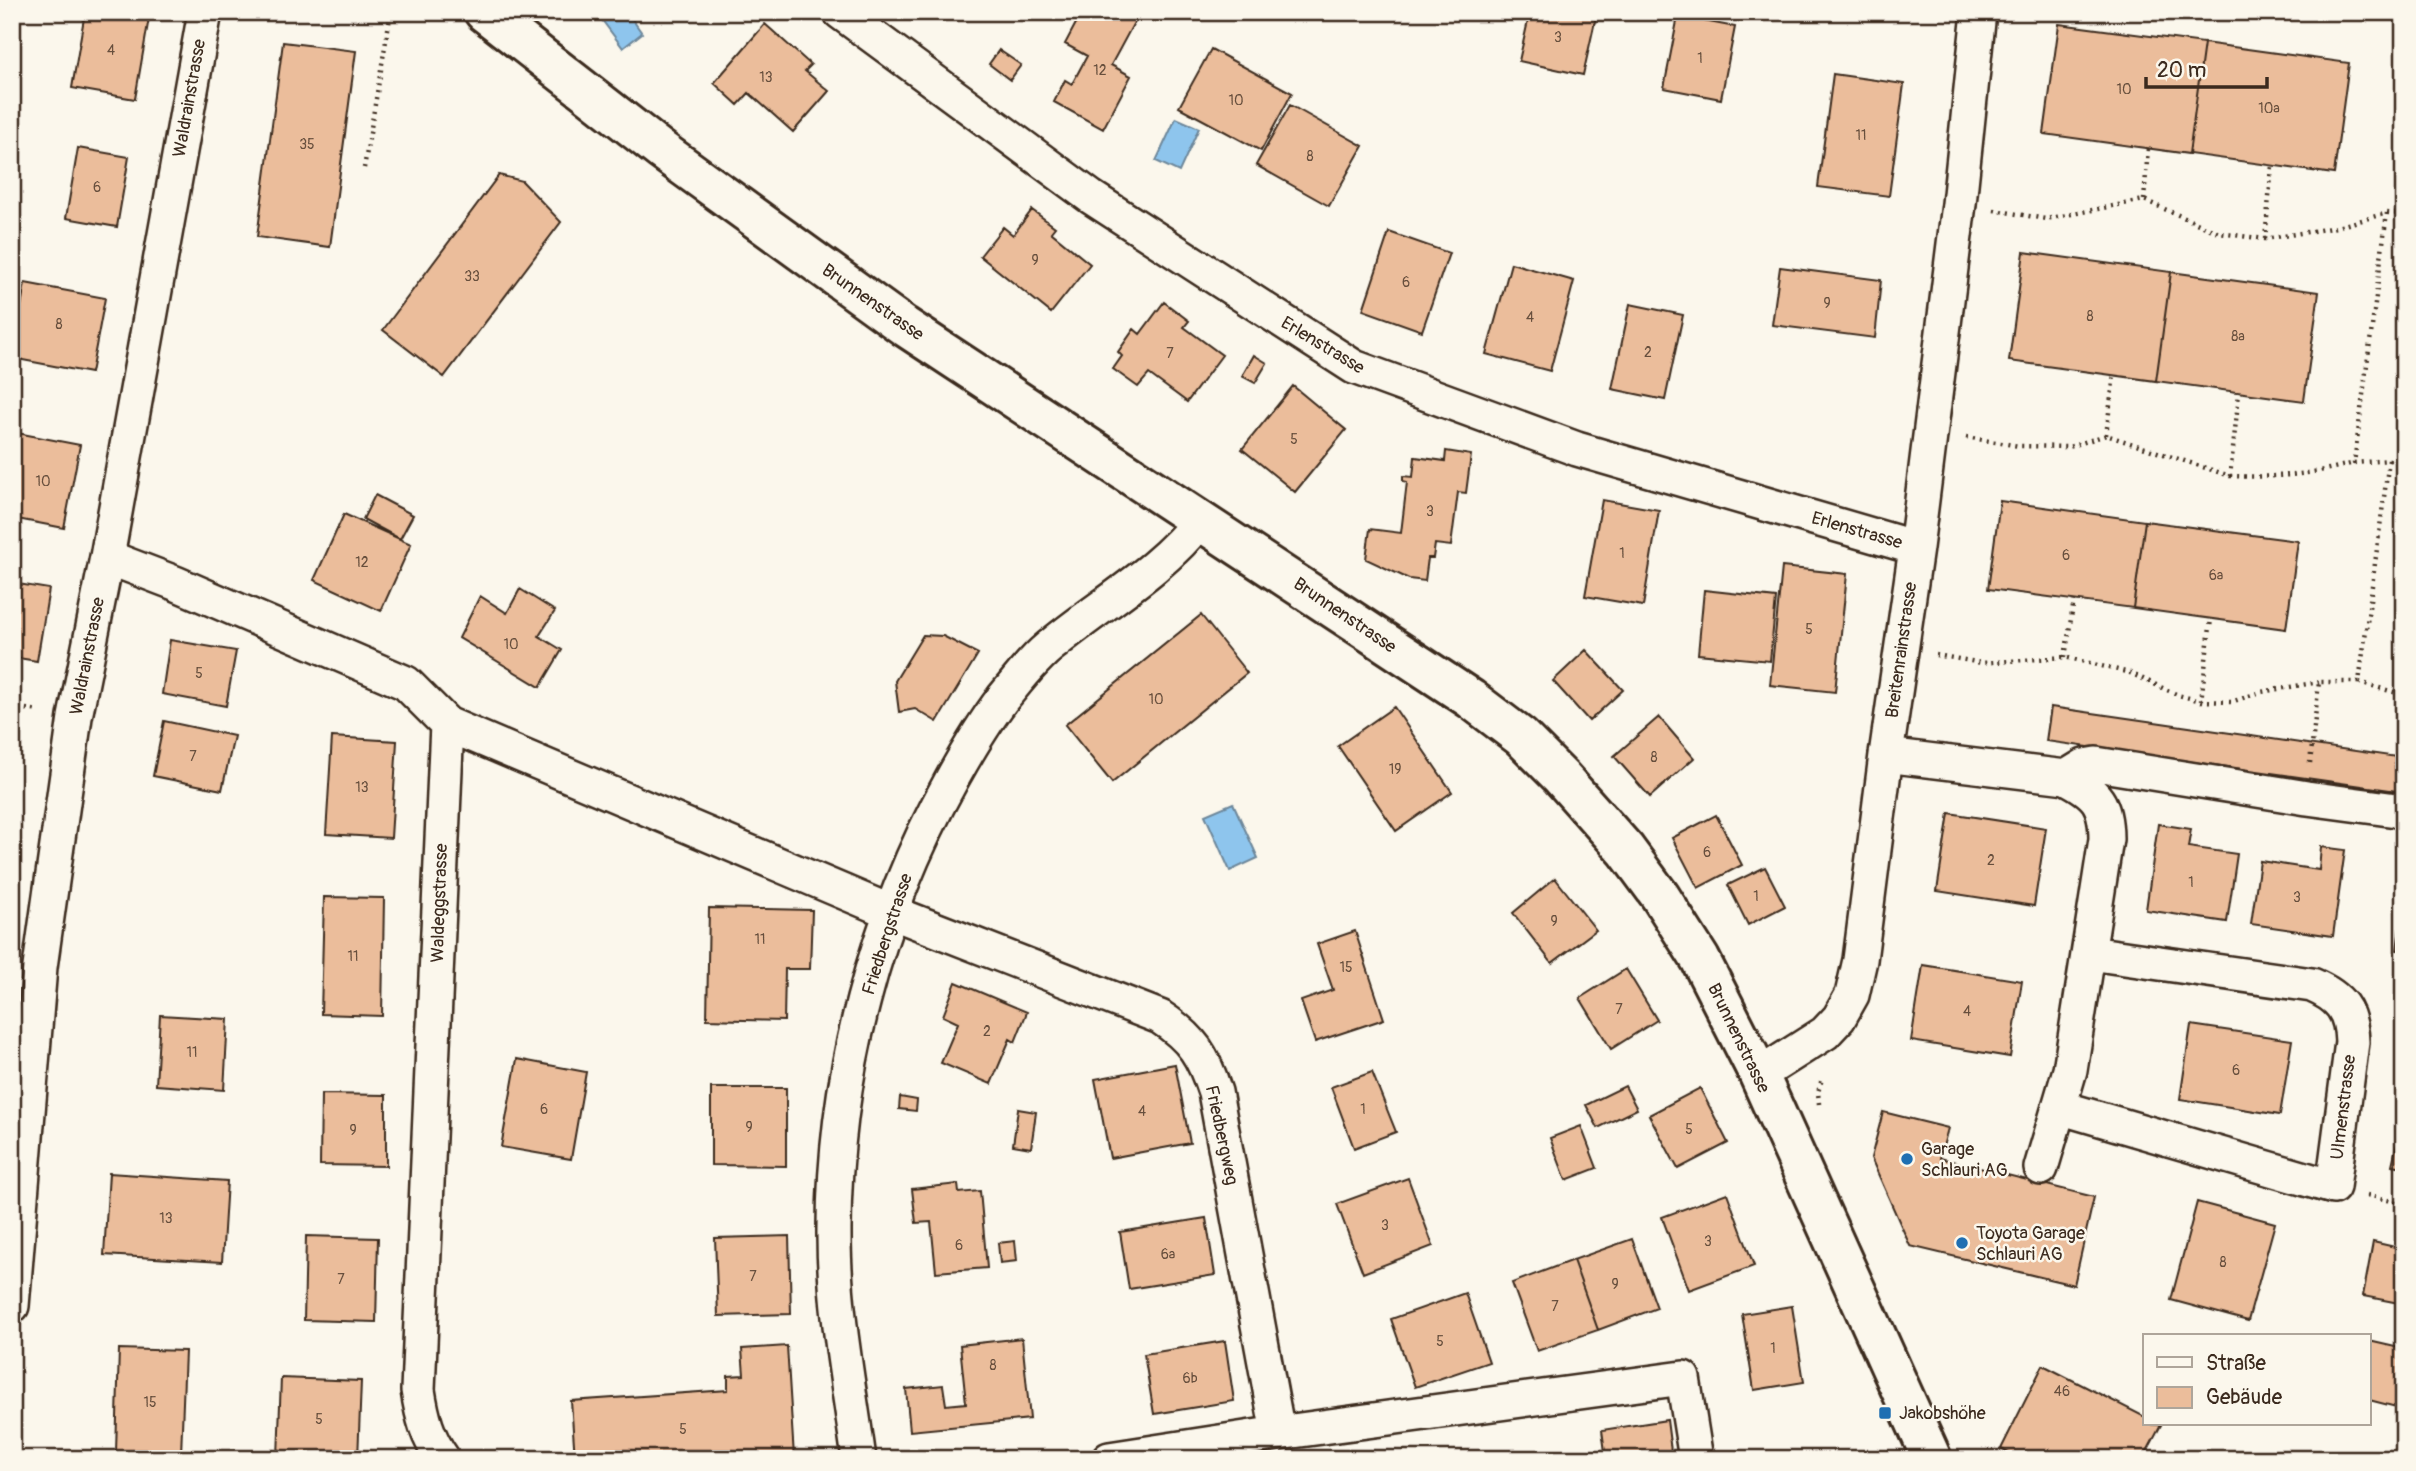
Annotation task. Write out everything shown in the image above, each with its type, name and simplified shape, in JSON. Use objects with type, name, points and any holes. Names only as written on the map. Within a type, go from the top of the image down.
[{"type":"main road","name":"Brunnenstrasse","points":[[485,12],[661,150],[904,326],[1471,699],[1521,737],[1626,850],[1660,896],[1700,959],[1759,1075],[1932,1459]]},
{"type":"street","name":"Waldrainstrasse","points":[[12,1306],[40,967],[75,717],[107,557],[205,12]]},
{"type":"street","name":"Erlenstrasse","points":[[840,12],[1091,197],[1354,368],[1577,449],[1916,548]]},
{"type":"street","name":"Breitenrainstrasse","points":[[1759,1075],[1825,1033],[1839,1018],[1852,995],[1860,960],[1959,204],[1972,13]]},
{"type":"street","name":"Friedbergstrasse","points":[[859,1459],[837,1289],[835,1192],[840,1117],[853,1041],[891,912],[925,827],[1002,699],[1051,645],[1161,563],[1184,541],[1200,519]]},
{"type":"street","points":[[107,557],[175,583],[406,683],[447,724]]},
{"type":"street","name":"Friedbergweg","points":[[447,724],[891,912],[1160,1017],[1182,1032],[1196,1047],[1207,1066],[1215,1092],[1278,1433]]},
{"type":"street","name":"Waldeggstrasse","points":[[443,1459],[431,1442],[422,1417],[418,1390],[447,724]]},
{"type":"street","points":[[1886,755],[2066,777],[2085,787],[2103,809],[2106,839],[2070,1070],[2041,1168]]},
{"type":"street","points":[[2066,777],[2084,766],[2096,764],[2404,811]]},
{"type":"street","name":"Ulmenstrasse","points":[[2059,1107],[2333,1186],[2352,1042],[2351,1028],[2341,1003],[2329,993],[2312,985],[2090,953]]},
{"type":"street","points":[[1109,1459],[1278,1433],[1683,1378],[1696,1459]]},
{"type":"path","points":[[364,168],[391,12]]},
{"type":"path","points":[[2144,200],[2148,148]]},
{"type":"path","points":[[2266,239],[2272,166]]},
{"type":"path","points":[[1998,211],[2046,219],[2144,200],[2219,233],[2266,239],[2337,227],[2387,213],[2404,214]]},
{"type":"path","points":[[2354,464],[2387,213]]},
{"type":"path","points":[[2106,435],[2114,375]]},
{"type":"path","points":[[2230,476],[2239,393]]},
{"type":"path","points":[[1958,436],[2020,446],[2069,447],[2106,435],[2230,476],[2271,478],[2389,460],[2404,464]]},
{"type":"path","points":[[2359,682],[2389,460]]},
{"type":"path","points":[[2066,657],[2074,600]]},
{"type":"path","points":[[2201,701],[2211,619]]},
{"type":"path","points":[[1930,654],[1982,663],[2066,657],[2130,673],[2178,695],[2201,701],[2231,702],[2261,692],[2319,682],[2359,682],[2404,695]]},
{"type":"path","points":[[2307,798],[2319,682]]},
{"type":"path","points":[[12,707],[20,708]]},
{"type":"water","points":[[596,12],[627,12],[642,33],[623,48]]},
{"type":"water","points":[[1176,118],[1199,128],[1179,172],[1156,161]]},
{"type":"water","points":[[1233,803],[1258,858],[1230,871],[1205,815]]},
{"type":"building","points":[[85,12],[150,12],[135,99],[72,88]]},
{"type":"building","points":[[1082,12],[1127,12],[1137,17],[1111,65],[1131,76],[1103,129],[1054,102],[1065,80],[1072,84],[1087,56],[1065,44]]},
{"type":"building","points":[[1530,12],[1597,12],[1583,75],[1519,61]]},
{"type":"building","points":[[1678,16],[1735,27],[1721,99],[1664,88]]},
{"type":"building","points":[[765,24],[811,65],[805,71],[829,91],[793,132],[749,93],[738,105],[714,83]]},
{"type":"building","points":[[2059,24],[2204,43],[2189,154],[2044,134]]},
{"type":"building","points":[[283,42],[356,51],[330,247],[257,237]]},
{"type":"building","points":[[2204,43],[2349,63],[2334,174],[2189,154]]},
{"type":"building","points":[[1211,49],[1292,93],[1261,151],[1179,107]]},
{"type":"building","points":[[999,50],[1021,65],[1010,80],[989,64]]},
{"type":"building","points":[[1833,74],[1904,84],[1889,196],[1818,187]]},
{"type":"building","points":[[1290,105],[1363,146],[1329,206],[1256,165]]},
{"type":"building","points":[[78,148],[129,157],[117,227],[66,218]]},
{"type":"building","points":[[499,175],[522,181],[561,222],[444,377],[383,330]]},
{"type":"building","points":[[1032,210],[1055,227],[1051,232],[1090,264],[1051,313],[980,256],[1003,227],[1013,235]]},
{"type":"building","points":[[1389,232],[1449,253],[1422,331],[1363,310]]},
{"type":"building","points":[[2024,252],[2171,272],[2156,381],[2009,361]]},
{"type":"building","points":[[1511,263],[1574,281],[1550,371],[1486,354]]},
{"type":"building","points":[[1780,267],[1881,280],[1875,338],[1772,325]]},
{"type":"building","points":[[2171,272],[2319,292],[2304,401],[2156,381]]},
{"type":"building","points":[[25,283],[105,298],[91,373],[12,358]]},
{"type":"building","points":[[1164,302],[1189,321],[1184,327],[1222,355],[1187,402],[1149,374],[1138,387],[1113,369],[1122,356],[1118,352],[1134,329],[1140,334]]},
{"type":"building","points":[[1630,304],[1683,315],[1665,400],[1612,389]]},
{"type":"building","points":[[1254,355],[1267,363],[1255,383],[1242,376]]},
{"type":"building","points":[[1293,386],[1346,430],[1295,492],[1242,449]]},
{"type":"building","points":[[12,432],[80,445],[64,528],[12,518]]},
{"type":"building","points":[[1446,451],[1471,455],[1466,493],[1458,492],[1451,546],[1435,544],[1433,558],[1428,558],[1425,581],[1409,579],[1366,559],[1370,529],[1401,533],[1407,482],[1403,481],[1403,476],[1413,477],[1415,457],[1445,461]]},
{"type":"building","points":[[375,495],[413,515],[400,539],[363,519]]},
{"type":"building","points":[[1602,500],[1659,510],[1643,606],[1585,596]]},
{"type":"building","points":[[2000,501],[2145,521],[2133,608],[1988,589]]},
{"type":"building","points":[[344,514],[411,544],[381,611],[314,580]]},
{"type":"building","points":[[2145,521],[2298,541],[2286,629],[2133,608]]},
{"type":"building","points":[[1782,567],[1847,574],[1835,692],[1770,685]]},
{"type":"building","points":[[12,583],[49,589],[37,661],[12,657]]},
{"type":"building","points":[[520,589],[555,611],[539,636],[562,650],[540,687],[459,638],[480,596],[507,613]]},
{"type":"building","points":[[1704,590],[1776,598],[1770,661],[1698,654]]},
{"type":"building","points":[[1201,615],[1247,673],[1112,783],[1065,725]]},
{"type":"building","points":[[923,635],[943,636],[978,654],[937,722],[915,709],[899,712],[895,681]]},
{"type":"building","points":[[170,640],[236,651],[226,706],[162,694]]},
{"type":"building","points":[[1586,650],[1623,690],[1589,721],[1553,681]]},
{"type":"building","points":[[1394,707],[1452,792],[1396,831],[1338,746]]},
{"type":"building","points":[[2051,707],[2404,758],[2404,792],[2046,741]]},
{"type":"building","points":[[1659,717],[1694,758],[1650,797],[1614,756]]},
{"type":"building","points":[[164,721],[234,736],[222,790],[153,776]]},
{"type":"building","points":[[332,737],[397,741],[391,838],[326,834]]},
{"type":"building","points":[[1949,813],[2046,828],[2034,906],[1937,891]]},
{"type":"building","points":[[1716,815],[1742,865],[1698,888],[1672,838]]},
{"type":"building","points":[[2158,824],[2191,829],[2188,847],[2237,854],[2227,922],[2146,910]]},
{"type":"building","points":[[2321,847],[2345,850],[2333,936],[2251,924],[2260,861],[2319,870]]},
{"type":"building","points":[[1765,867],[1785,906],[1748,925],[1728,885]]},
{"type":"building","points":[[1555,878],[1596,930],[1552,963],[1513,913]]},
{"type":"building","points":[[324,897],[384,898],[382,1016],[321,1014]]},
{"type":"building","points":[[2404,897],[2404,951],[2397,950]]},
{"type":"building","points":[[709,908],[812,910],[810,969],[785,969],[784,1021],[707,1019]]},
{"type":"building","points":[[1355,931],[1384,1019],[1315,1042],[1301,1001],[1333,990],[1317,944]]},
{"type":"building","points":[[1923,965],[2022,981],[2010,1057],[1911,1041]]},
{"type":"building","points":[[1626,969],[1657,1020],[1611,1049],[1580,998]]},
{"type":"building","points":[[956,982],[1027,1012],[1015,1042],[1010,1039],[991,1084],[941,1063],[958,1023],[943,1016]]},
{"type":"building","points":[[160,1015],[228,1019],[224,1090],[156,1085]]},
{"type":"building","points":[[2191,1025],[2292,1040],[2280,1115],[2180,1099]]},
{"type":"building","points":[[517,1059],[586,1072],[571,1159],[501,1147]]},
{"type":"building","points":[[1175,1064],[1190,1143],[1110,1158],[1095,1079]]},
{"type":"building","points":[[1372,1072],[1396,1132],[1354,1148],[1331,1087]]},
{"type":"building","points":[[1625,1086],[1637,1109],[1598,1128],[1586,1105]]},
{"type":"building","points":[[711,1088],[786,1088],[786,1166],[711,1165]]},
{"type":"building","points":[[1700,1088],[1728,1143],[1678,1169],[1649,1115]]},
{"type":"building","points":[[321,1094],[386,1095],[386,1166],[320,1165]]},
{"type":"building","points":[[900,1097],[917,1100],[916,1111],[899,1109]]},
{"type":"building","points":[[1018,1109],[1036,1112],[1031,1148],[1013,1145]]},
{"type":"building","points":[[1883,1112],[1948,1128],[1940,1158],[2094,1197],[2074,1285],[1910,1246],[1871,1158]]},
{"type":"building","points":[[2404,1114],[2404,1167],[2392,1165]]},
{"type":"building","points":[[1581,1126],[1597,1168],[1566,1180],[1550,1138]]},
{"type":"building","points":[[109,1173],[227,1181],[222,1262],[104,1255]]},
{"type":"building","points":[[1408,1178],[1433,1246],[1363,1273],[1337,1204]]},
{"type":"building","points":[[958,1184],[959,1193],[980,1191],[987,1268],[936,1272],[931,1222],[916,1223],[912,1189]]},
{"type":"building","points":[[1727,1193],[1754,1266],[1689,1290],[1662,1217]]},
{"type":"building","points":[[2197,1202],[2275,1223],[2248,1321],[2171,1300]]},
{"type":"building","points":[[1206,1218],[1215,1275],[1129,1289],[1120,1232]]},
{"type":"building","points":[[306,1236],[378,1238],[376,1322],[304,1320]]},
{"type":"building","points":[[789,1236],[791,1314],[718,1316],[715,1238]]},
{"type":"building","points":[[1632,1239],[1657,1308],[1598,1330],[1573,1260]]},
{"type":"building","points":[[1015,1241],[1017,1261],[1000,1263],[998,1243]]},
{"type":"building","points":[[2373,1242],[2404,1249],[2404,1304],[2363,1296]]},
{"type":"building","points":[[1573,1260],[1598,1330],[1537,1351],[1512,1283]]},
{"type":"building","points":[[1465,1293],[1489,1362],[1415,1387],[1391,1319]]},
{"type":"building","points":[[1792,1306],[1804,1382],[1754,1390],[1742,1314]]},
{"type":"building","points":[[1022,1338],[1030,1419],[910,1431],[906,1389],[943,1385],[946,1405],[966,1403],[960,1345]]},
{"type":"building","points":[[1225,1341],[1234,1401],[1154,1414],[1144,1354]]},
{"type":"building","points":[[2370,1341],[2404,1349],[2404,1409],[2370,1400]]},
{"type":"building","points":[[787,1346],[794,1457],[575,1459],[571,1401],[728,1390],[728,1376],[744,1375],[742,1349]]},
{"type":"building","points":[[119,1349],[185,1351],[181,1454],[116,1452]]},
{"type":"building","points":[[2043,1365],[2143,1416],[2143,1426],[2160,1426],[2143,1459],[2020,1459],[2001,1449]]},
{"type":"building","points":[[281,1378],[361,1381],[358,1459],[278,1457]]},
{"type":"building","points":[[1667,1420],[1672,1459],[1606,1459],[1602,1430]]},
{"type":"place","name":"Garage Schlauri AG","points":[[1907,1159]]},
{"type":"place","name":"Toyota Garage Schlauri AG","points":[[1962,1243]]},
{"type":"place","name":"Jakobshöhe","points":[[1885,1413]]}]
